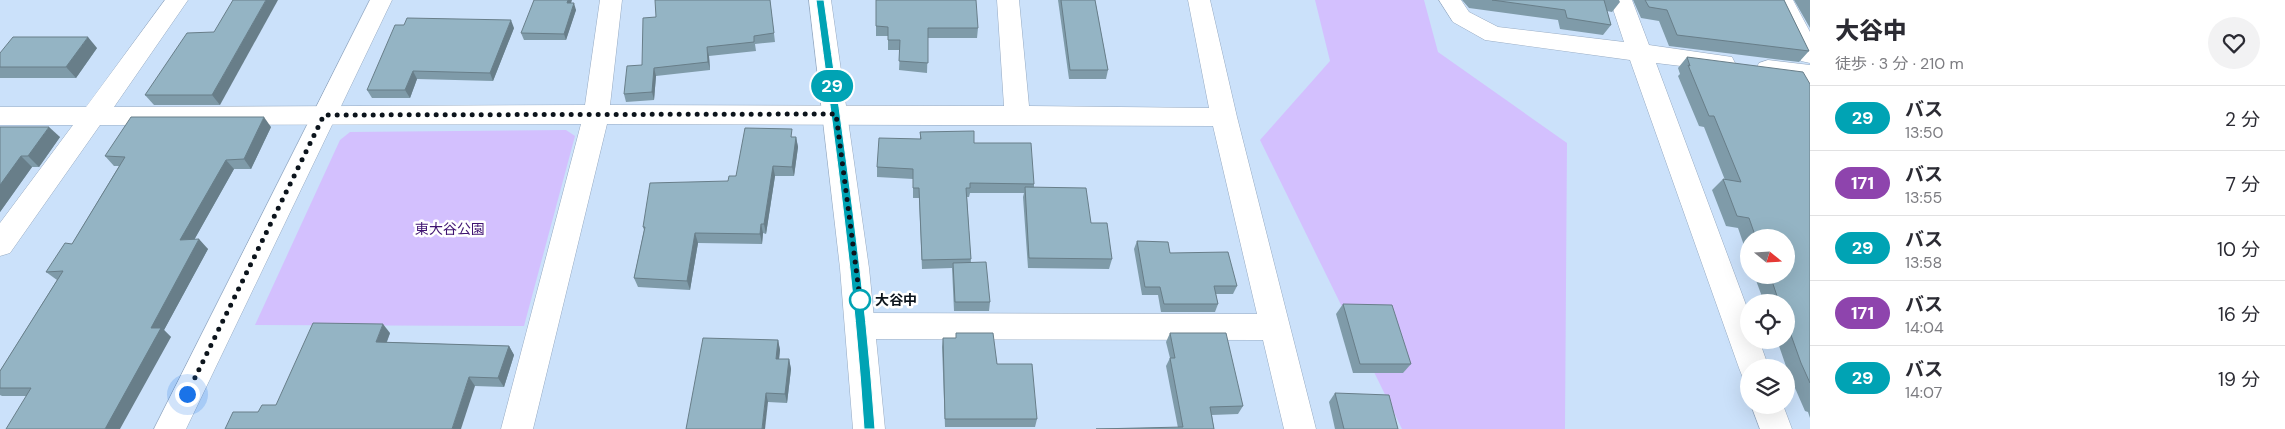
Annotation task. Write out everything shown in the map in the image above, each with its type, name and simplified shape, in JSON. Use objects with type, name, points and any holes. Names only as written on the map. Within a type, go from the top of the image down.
[{"type":"street","points":[[0,244],[177,0]]},
{"type":"street","points":[[170,429],[381,0]]},
{"type":"street","points":[[517,429],[596,115],[611,0]]},
{"type":"street","points":[[820,0],[863,326],[870,429]]},
{"type":"street","points":[[1008,0],[1018,115]]},
{"type":"street","points":[[1199,0],[1224,117],[1300,429]]},
{"type":"street","points":[[1450,0],[1456,12],[1468,22],[1492,34],[1810,74]]},
{"type":"street","points":[[1621,0],[1751,359]]},
{"type":"street","points":[[1782,0],[1810,55]]},
{"type":"street","points":[[0,116],[836,114],[1224,117]]},
{"type":"street","points":[[863,326],[1276,327]]},
{"type":"street","points":[[1770,414],[1776,429]]},
{"type":"green space","points":[[1315,0],[1424,0],[1438,52],[1567,143],[1565,429],[1402,429],[1260,140],[1330,61]]},
{"type":"green space","name":"東大谷公園","points":[[566,130],[575,136],[524,326],[255,325],[340,140],[350,132]]},
{"type":"building","points":[[233,0],[266,0],[212,95],[145,95],[187,33],[214,32]]},
{"type":"building","points":[[534,0],[568,0],[567,3],[574,3],[564,34],[521,33]]},
{"type":"building","points":[[655,0],[770,0],[774,33],[754,36],[754,42],[707,47],[708,62],[654,68],[652,92],[624,94],[627,66],[642,65],[643,18],[656,17]]},
{"type":"building","points":[[876,0],[976,0],[978,28],[928,28],[928,63],[899,61],[900,40],[888,40],[888,27],[876,26]]},
{"type":"building","points":[[1061,0],[1095,0],[1108,70],[1070,70]]},
{"type":"building","points":[[1492,0],[1604,0],[1611,25],[1567,18],[1565,10]]},
{"type":"building","points":[[1645,0],[1784,0],[1809,51],[1677,35],[1667,10],[1649,7]]},
{"type":"building","points":[[407,18],[511,20],[490,73],[413,71],[405,90],[367,90],[395,25],[404,25]]},
{"type":"building","points":[[13,37],[88,37],[66,67],[0,67],[0,53]]},
{"type":"building","points":[[1687,57],[1803,72],[1810,84],[1810,383],[1795,346],[1795,294],[1776,294],[1773,284],[1795,284],[1795,229],[1753,229],[1749,218],[1737,216],[1723,179],[1741,182],[1714,116],[1709,116],[1688,65],[1690,66]]},
{"type":"building","points":[[131,117],[264,117],[244,159],[226,160],[180,240],[199,239],[151,328],[161,328],[105,429],[6,429],[31,388],[0,388],[0,371],[63,271],[46,272],[65,243],[72,244],[125,157],[105,156]]},
{"type":"building","points":[[0,127],[49,127],[28,156],[21,156],[0,185]]},
{"type":"building","points":[[745,128],[792,129],[791,137],[796,137],[792,167],[773,166],[764,224],[761,224],[760,234],[695,233],[687,281],[634,278],[645,227],[643,227],[650,183],[728,181],[729,176],[736,176]]},
{"type":"building","points":[[974,131],[974,143],[1031,143],[1034,184],[970,183],[970,188],[966,188],[971,259],[922,260],[919,188],[913,188],[913,169],[877,167],[879,138],[921,139],[920,132]]},
{"type":"building","points":[[1025,187],[1086,188],[1091,223],[1107,223],[1112,259],[1029,258]]},
{"type":"building","points":[[1137,241],[1168,242],[1170,253],[1228,252],[1237,286],[1214,286],[1218,304],[1164,304],[1160,287],[1145,287]]},
{"type":"building","points":[[986,262],[990,302],[955,302],[953,263]]},
{"type":"building","points":[[1343,304],[1392,305],[1411,364],[1360,364]]},
{"type":"building","points":[[313,323],[383,324],[376,342],[509,346],[498,378],[469,377],[452,429],[225,429],[233,412],[258,412],[262,405],[276,405]]},
{"type":"building","points":[[956,333],[993,333],[997,364],[1032,364],[1037,419],[945,419],[943,338],[956,338]]},
{"type":"building","points":[[1170,333],[1226,333],[1243,406],[1210,407],[1214,429],[1096,429],[1183,427],[1170,358],[1175,358]]},
{"type":"building","points":[[703,338],[778,340],[776,359],[789,359],[785,394],[766,393],[762,429],[686,429]]},
{"type":"building","points":[[1335,393],[1389,395],[1398,429],[1344,429]]},
{"type":"bus line","name":"29","points":[[820,0],[863,326],[870,429]]},
{"type":"place","name":"大谷中","points":[[860,300]]},
{"type":"route","points":[[187,394],[324,115],[836,114],[861,307],[860,300]]}]
